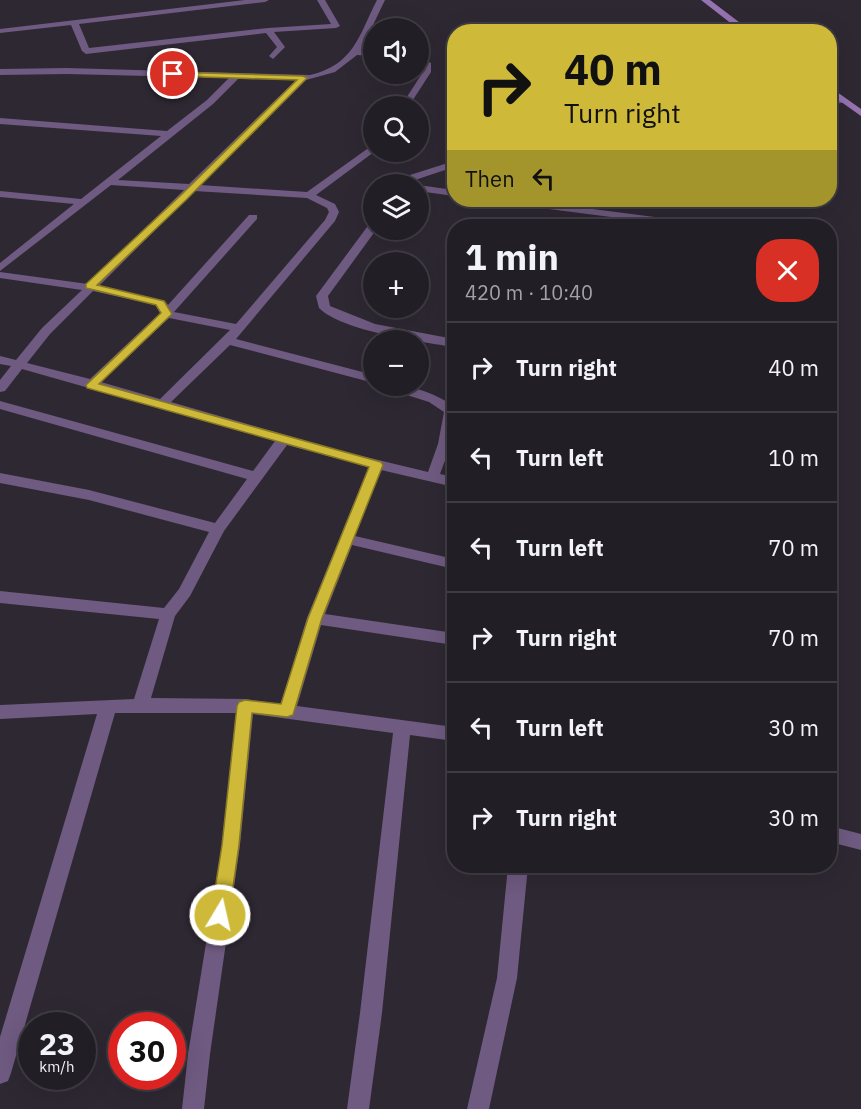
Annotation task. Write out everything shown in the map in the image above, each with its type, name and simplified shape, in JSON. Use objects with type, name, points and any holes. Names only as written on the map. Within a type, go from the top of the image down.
[{"type":"street","points":[[0,31],[265,0]]},
{"type":"street","points":[[74,22],[86,51],[268,30],[336,26],[321,0]]},
{"type":"street","points":[[0,72],[316,78],[328,73],[356,52],[381,0]]},
{"type":"street","points":[[705,0],[737,24]]},
{"type":"street","points":[[268,30],[281,47],[273,56]]},
{"type":"street","points":[[356,52],[363,53]]},
{"type":"street","points":[[0,268],[210,102],[237,75]]},
{"type":"street","points":[[0,388],[46,330],[303,78]]},
{"type":"street","points":[[837,95],[861,113]]},
{"type":"street","points":[[837,101],[843,100]]},
{"type":"street","points":[[0,121],[170,134]]},
{"type":"street","points":[[309,195],[363,155]]},
{"type":"street","points":[[423,174],[447,166]]},
{"type":"street","points":[[110,182],[309,195],[331,206],[334,212],[330,221],[228,341],[162,404]]},
{"type":"street","points":[[429,190],[447,192]]},
{"type":"street","points":[[0,194],[84,202]]},
{"type":"street","points":[[556,207],[648,219]]},
{"type":"street","points":[[91,385],[166,314],[253,217]]},
{"type":"street","points":[[363,240],[322,296],[326,308],[340,317],[367,325],[447,342]]},
{"type":"street","points":[[0,275],[90,286],[160,303],[166,314]]},
{"type":"street","points":[[166,314],[237,328]]},
{"type":"street","points":[[228,341],[363,376]]},
{"type":"street","points":[[0,360],[283,440],[447,480]]},
{"type":"street","points":[[425,396],[447,407]]},
{"type":"street","points":[[0,405],[256,477]]},
{"type":"street","points":[[432,477],[440,462],[447,436]]},
{"type":"street","points":[[141,705],[168,614],[185,592],[219,529],[283,440]]},
{"type":"street","points":[[287,711],[315,618],[377,465]]},
{"type":"street","points":[[0,478],[89,495],[219,529]]},
{"type":"street","points":[[347,539],[447,562]]},
{"type":"street","points":[[0,597],[168,614]]},
{"type":"street","points":[[315,618],[447,638]]},
{"type":"street","points":[[0,712],[141,705],[245,706],[447,733]]},
{"type":"street","points":[[193,1109],[200,1042],[231,845],[245,706]]},
{"type":"street","points":[[0,1072],[108,707]]},
{"type":"street","points":[[358,1109],[371,1013],[402,727]]},
{"type":"street","points":[[837,836],[861,842]]},
{"type":"street","points":[[478,1109],[507,978],[517,873]]},
{"type":"route","points":[[173,74],[303,78],[183,198],[90,286],[160,303],[166,314],[91,385],[377,465],[315,618],[287,711],[245,706],[231,845],[220,915]]}]
